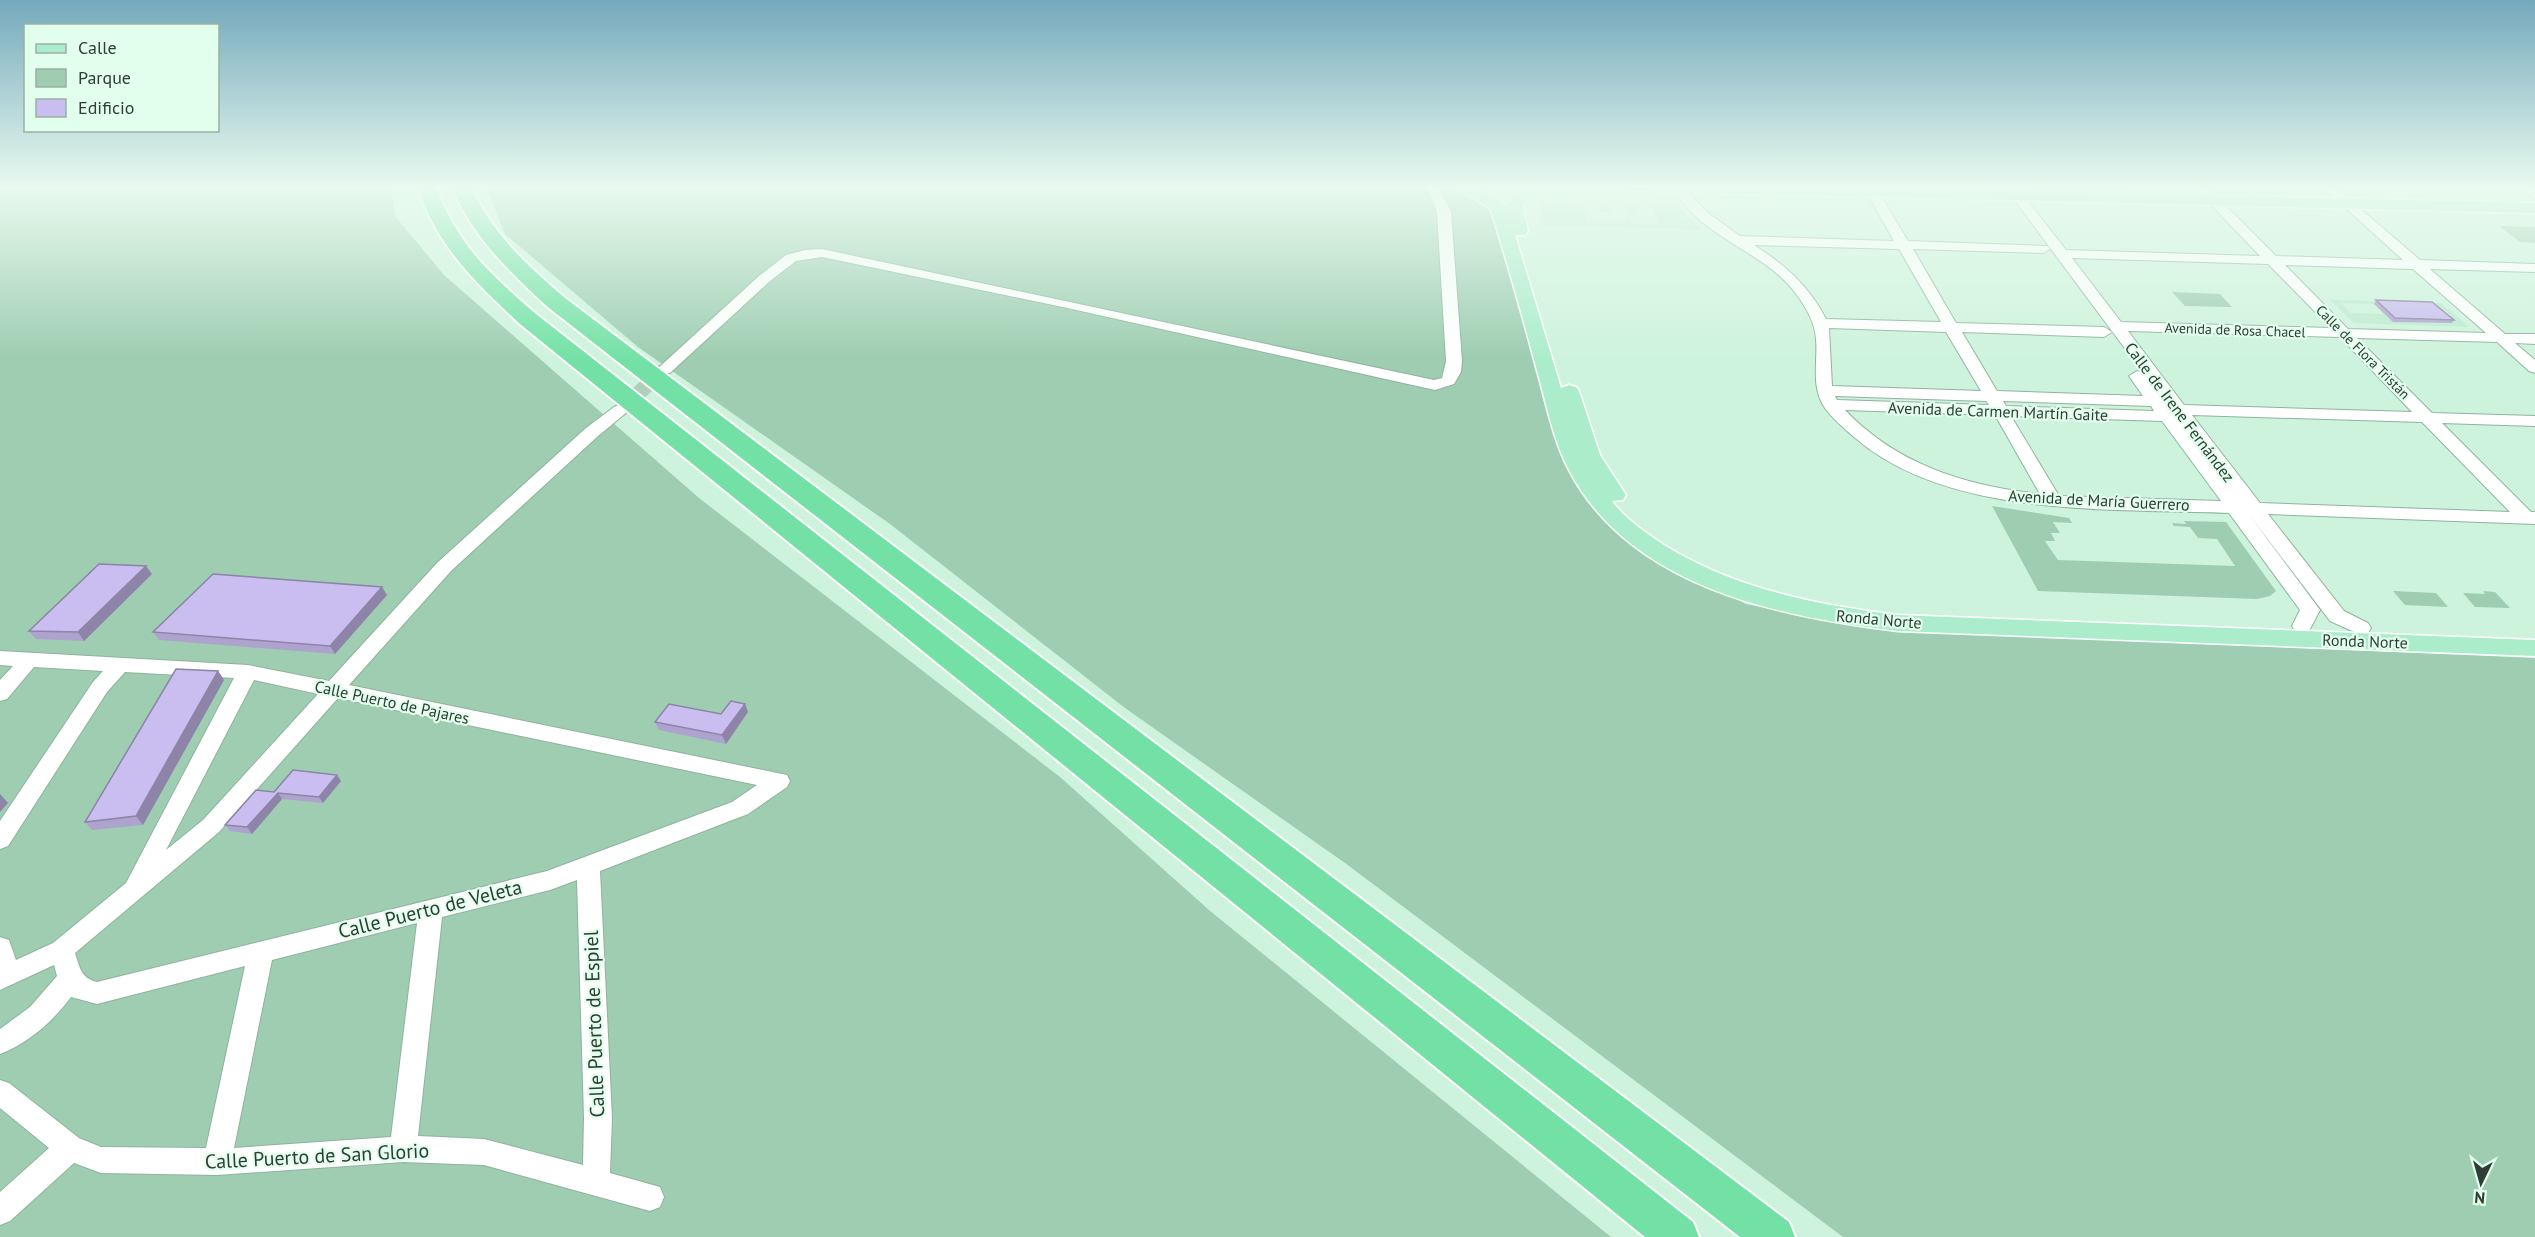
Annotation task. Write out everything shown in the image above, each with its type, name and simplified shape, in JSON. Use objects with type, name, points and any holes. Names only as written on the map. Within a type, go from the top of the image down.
[{"type":"highway","points":[[453,244],[473,269],[528,319],[1678,1237]]},
{"type":"highway","points":[[496,244],[513,264],[557,303],[1774,1237]]},
{"type":"main road","name":"Ronda Norte","points":[[1510,244],[1567,438],[1582,475],[1615,517],[1634,533],[1673,559],[1725,585],[1770,601],[1820,613],[1898,623],[2535,648]]},
{"type":"main road","name":"Ronda Norte","points":[[1524,244],[1590,455],[1606,484],[1626,507],[1654,531],[1687,552],[1734,575],[1806,597],[1860,606],[1918,611],[2535,634]]},
{"type":"street","points":[[664,370],[764,279],[791,258],[822,253],[1072,304],[1435,385],[1448,381],[1454,361],[1446,244]]},
{"type":"street","points":[[1742,244],[1797,286],[1817,317],[1825,342],[1823,381],[1828,398]]},
{"type":"street","points":[[1800,244],[1907,250],[2535,268]]},
{"type":"street","points":[[1903,244],[2053,501]]},
{"type":"street","name":"Calle de Irene Fernández","points":[[2045,244],[2109,329],[2232,507],[2310,610],[2302,626]]},
{"type":"street","name":"Calle de Flora Tristán","points":[[2257,244],[2427,417],[2531,518]]},
{"type":"street","points":[[2394,244],[2535,368]]},
{"type":"street","points":[[1754,251],[1907,250]]},
{"type":"street","name":"Calle de Irene Fernández","points":[[2052,254],[2094,318],[2109,329],[2165,409],[2253,507],[2337,616],[2361,628]]},
{"type":"street","name":"Avenida de Rosa Chacel","points":[[1817,317],[2109,329],[2535,339]]},
{"type":"street","name":"Avenida de Rosa Chacel","points":[[1948,321],[2094,318]]},
{"type":"street","name":"Avenida de Carmen Martín Gaite","points":[[1828,398],[1992,396],[2165,409]]},
{"type":"street","name":"Avenida de Carmen Martín Gaite","points":[[1828,398],[2001,411],[2165,409],[2535,421]]},
{"type":"street","name":"Avenida de María Guerrero","points":[[1828,398],[1861,436],[1910,466],[1964,486],[2007,497],[2053,501],[2531,518]]},
{"type":"street","points":[[0,946],[4,976],[62,950],[211,826],[444,567],[592,432],[621,410]]},
{"type":"street","name":"Calle Puerto de Pajares","points":[[0,658],[248,672],[779,781]]},
{"type":"street","points":[[0,694],[29,660]]},
{"type":"street","points":[[0,840],[100,687],[121,664]]},
{"type":"street","points":[[134,890],[248,672]]},
{"type":"street","name":"Calle Puerto de Veleta","points":[[70,978],[80,989],[98,993],[550,880],[740,808],[779,781]]},
{"type":"street","name":"Calle Puerto de Espiel","points":[[588,865],[598,1118],[596,1182]]},
{"type":"street","points":[[403,1149],[431,909]]},
{"type":"street","points":[[1,1043],[42,1014],[59,996],[70,978],[62,950]]},
{"type":"street","points":[[217,1162],[261,951]]},
{"type":"street","name":"Calle Puerto de San Glorio","points":[[0,1092],[70,1148],[101,1160],[217,1162],[403,1149],[484,1152],[650,1197]]},
{"type":"street","points":[[0,1211],[70,1148]]},
{"type":"shaded area","points":[[2330,300],[2441,303],[2470,327],[2354,323]],"holes":[[[2341,303],[2402,305],[2446,311],[2452,317],[2393,322],[2384,314],[2350,313]]]},
{"type":"green space","points":[[0,244],[418,244],[444,275],[699,498],[1060,777],[1209,910],[1611,1237],[0,1237]]},
{"type":"green space","points":[[516,244],[1501,244],[1546,407],[1566,467],[1606,520],[1675,569],[1746,604],[1863,627],[1950,633],[2535,658],[2535,1237],[1843,1237],[1345,863],[1125,708],[890,524],[638,347]]},
{"type":"green space","points":[[2172,292],[2220,294],[2232,307],[2185,306]]},
{"type":"green space","points":[[1992,506],[2069,518],[2072,523],[2053,522],[2060,533],[2051,533],[2055,541],[2045,541],[2058,560],[2235,566],[2217,539],[2198,538],[2190,527],[2174,526],[2172,523],[2226,522],[2276,591],[2270,596],[2257,599],[2038,591]]},
{"type":"green space","points":[[2393,591],[2436,593],[2448,607],[2405,605]]},
{"type":"green space","points":[[2483,591],[2495,592],[2510,608],[2475,607],[2463,593],[2485,594]]},
{"type":"building","points":[[2376,300],[2432,302],[2454,320],[2395,318]]},
{"type":"building","points":[[99,564],[146,566],[78,632],[29,631]]},
{"type":"building","points":[[213,574],[382,587],[330,646],[153,632]]},
{"type":"building","points":[[176,669],[218,671],[136,816],[85,822]]},
{"type":"building","points":[[731,701],[745,704],[722,735],[655,722],[669,704],[721,714]]},
{"type":"building","points":[[293,770],[337,775],[319,797],[278,793],[247,827],[225,825],[256,790],[274,792]]},
{"type":"tunnel","points":[[620,410],[664,370]]}]
